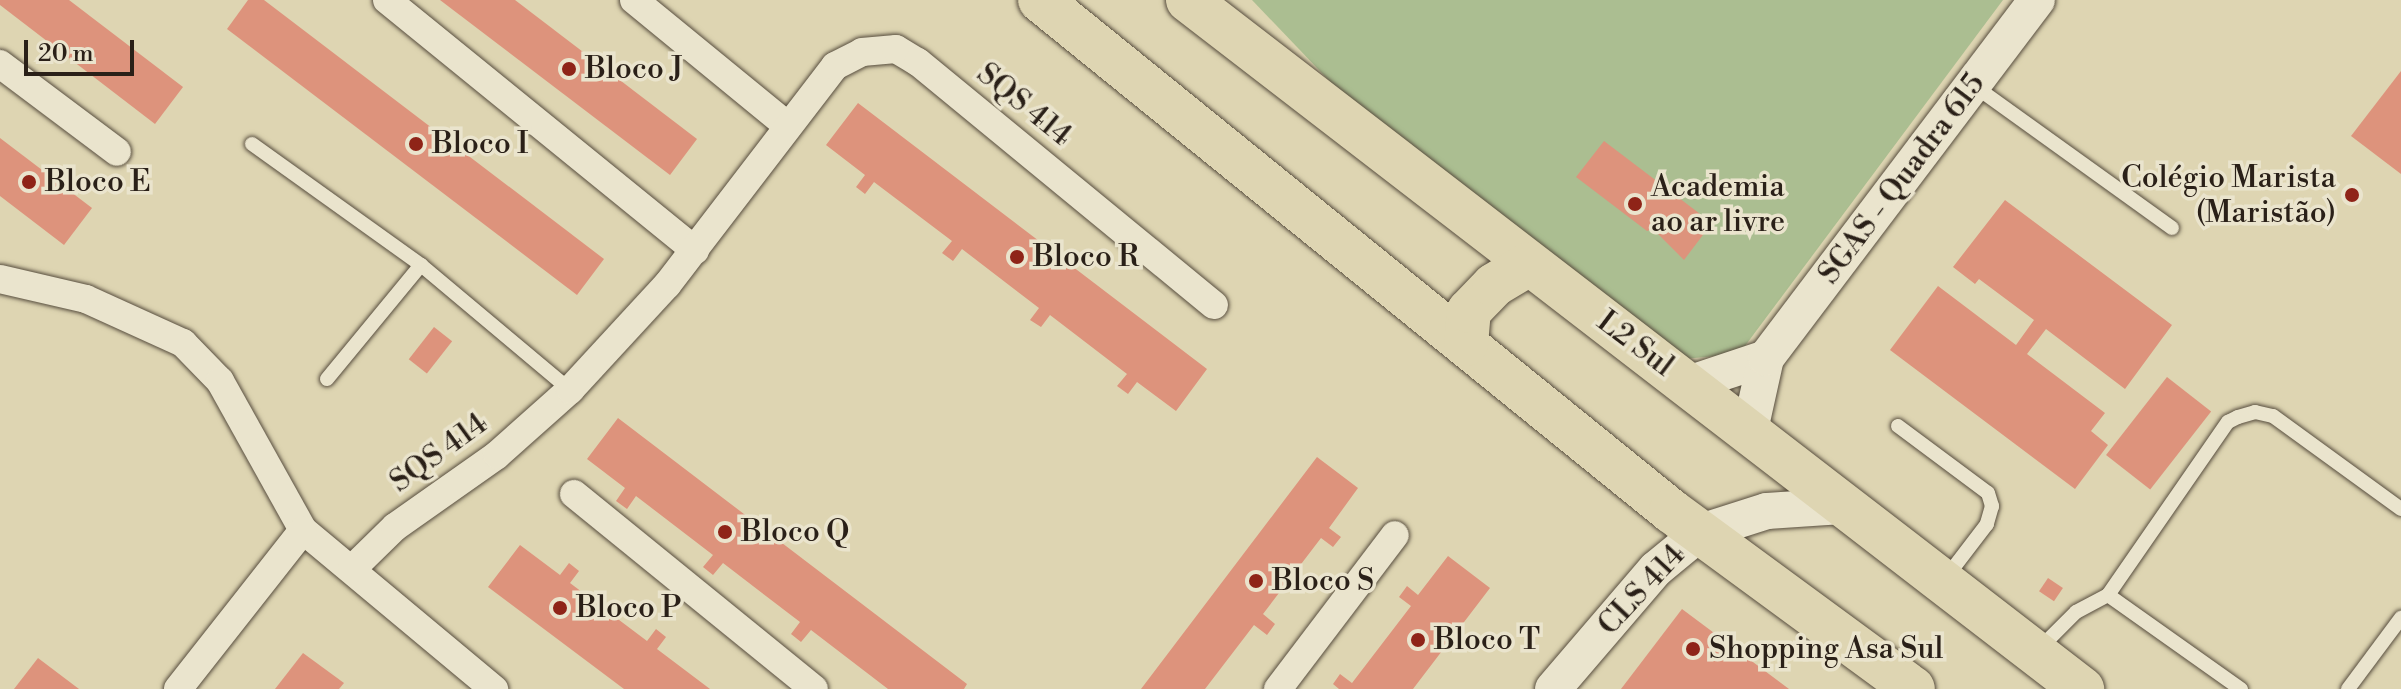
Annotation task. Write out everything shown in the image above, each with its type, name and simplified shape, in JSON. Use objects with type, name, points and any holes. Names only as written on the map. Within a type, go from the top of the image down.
[{"type":"main road","points":[[1040,0],[1701,532],[1913,689]]},
{"type":"main road","name":"L2 Sul","points":[[1188,0],[1529,264],[1750,430],[1842,506],[2082,689]]},
{"type":"main road","points":[[1466,344],[1469,311],[1494,285],[1529,264]]},
{"type":"street","points":[[387,0],[695,250]]},
{"type":"street","points":[[634,0],[788,126]]},
{"type":"street","name":"SGAS - Quadra 615","points":[[1750,430],[1766,358],[2037,0]]},
{"type":"street","name":"SQS 414","points":[[352,569],[395,527],[497,455],[570,390],[695,250],[835,66],[862,52],[896,49],[1214,305]]},
{"type":"street","points":[[0,64],[117,152]]},
{"type":"street","points":[[0,279],[86,299],[183,343],[220,381],[303,530],[352,569],[476,684]]},
{"type":"street","points":[[1688,384],[1766,358]]},
{"type":"street","points":[[574,494],[814,689]]},
{"type":"street","name":"CLS 414","points":[[1553,689],[1656,569],[1701,532],[1767,511],[1842,506]]},
{"type":"street","points":[[178,689],[303,530]]},
{"type":"street","points":[[1278,689],[1395,535]]},
{"type":"lane","points":[[1973,85],[2172,228]]},
{"type":"lane","points":[[252,144],[421,265],[570,390]]},
{"type":"lane","points":[[327,379],[421,265]]},
{"type":"lane","points":[[2035,654],[2076,612],[2108,595],[2228,422],[2238,417],[2255,412],[2273,416],[2401,509]]},
{"type":"lane","points":[[1898,426],[1988,493],[1992,506],[1987,524],[1942,583]]},
{"type":"lane","points":[[2108,595],[2241,689]]},
{"type":"lane","points":[[2348,689],[2401,618]]},
{"type":"green space","points":[[1252,0],[2003,0],[1739,354],[1683,359],[1339,91]]},
{"type":"building","points":[[0,0],[69,0],[183,87],[155,124],[0,5]]},
{"type":"building","name":"Bloco I","points":[[248,0],[264,0],[604,259],[577,295],[227,29]]},
{"type":"building","name":"Bloco J","points":[[440,0],[515,0],[697,139],[670,175]]},
{"type":"building","points":[[2401,71],[2401,174],[2351,136]]},
{"type":"building","name":"Bloco R","points":[[858,103],[1207,369],[1176,411],[1137,382],[1128,394],[1117,386],[1127,374],[1050,315],[1041,327],[1030,320],[1039,308],[962,249],[953,261],[942,253],[952,241],[874,182],[865,194],[856,187],[865,175],[826,145]]},
{"type":"building","name":"Bloco E","points":[[0,138],[92,208],[64,245],[0,196]]},
{"type":"building","name":"Academia ao ar livre","points":[[1604,141],[1712,223],[1684,260],[1653,229],[1647,231],[1576,177]]},
{"type":"building","points":[[2005,200],[2172,325],[2125,389],[2046,329],[2027,354],[2105,413],[2091,431],[2108,445],[2075,489],[1890,350],[1938,286],[2016,345],[2034,320],[1979,279],[1975,284],[1953,267]]},
{"type":"building","points":[[434,327],[452,341],[427,373],[409,359]]},
{"type":"building","points":[[2167,377],[2211,411],[2150,489],[2106,455]]},
{"type":"building","name":"Bloco Q","points":[[618,418],[967,684],[964,689],[888,689],[811,630],[801,642],[791,634],[800,622],[723,563],[713,575],[703,567],[713,555],[636,496],[627,509],[616,501],[625,488],[587,459]]},
{"type":"building","name":"Bloco S","points":[[1317,457],[1358,488],[1329,528],[1341,537],[1333,547],[1321,538],[1263,614],[1275,624],[1267,635],[1254,625],[1205,689],[1141,689]]},
{"type":"building","name":"Bloco P","points":[[520,545],[560,575],[569,563],[579,571],[570,583],[647,641],[656,629],[666,637],[657,649],[710,689],[624,689],[488,587]]},
{"type":"building","name":"Bloco T","points":[[1448,556],[1490,588],[1413,689],[1339,689],[1333,684],[1340,674],[1352,683],[1411,606],[1399,597],[1407,586],[1418,595]]},
{"type":"building","points":[[2048,578],[2063,588],[2054,601],[2039,591]]},
{"type":"building","name":"Shopping Asa Sul","points":[[1682,609],[1789,689],[1621,689]]},
{"type":"building","points":[[303,653],[344,683],[339,689],[275,689]]},
{"type":"building","points":[[38,658],[79,689],[14,689]]},
{"type":"place","name":"Bloco J","points":[[569,69]]},
{"type":"place","name":"Bloco I","points":[[416,144]]},
{"type":"place","name":"Bloco E","points":[[29,182]]},
{"type":"place","name":"Colégio Marista (Maristão)","points":[[2352,195]]},
{"type":"place","name":"Academia ao ar livre","points":[[1635,204]]},
{"type":"place","name":"Bloco R","points":[[1017,257]]},
{"type":"place","name":"Bloco Q","points":[[725,532]]},
{"type":"place","name":"Bloco S","points":[[1256,581]]},
{"type":"place","name":"Bloco P","points":[[560,608]]},
{"type":"place","name":"Bloco T","points":[[1418,640]]},
{"type":"place","name":"Shopping Asa Sul","points":[[1693,649]]}]
